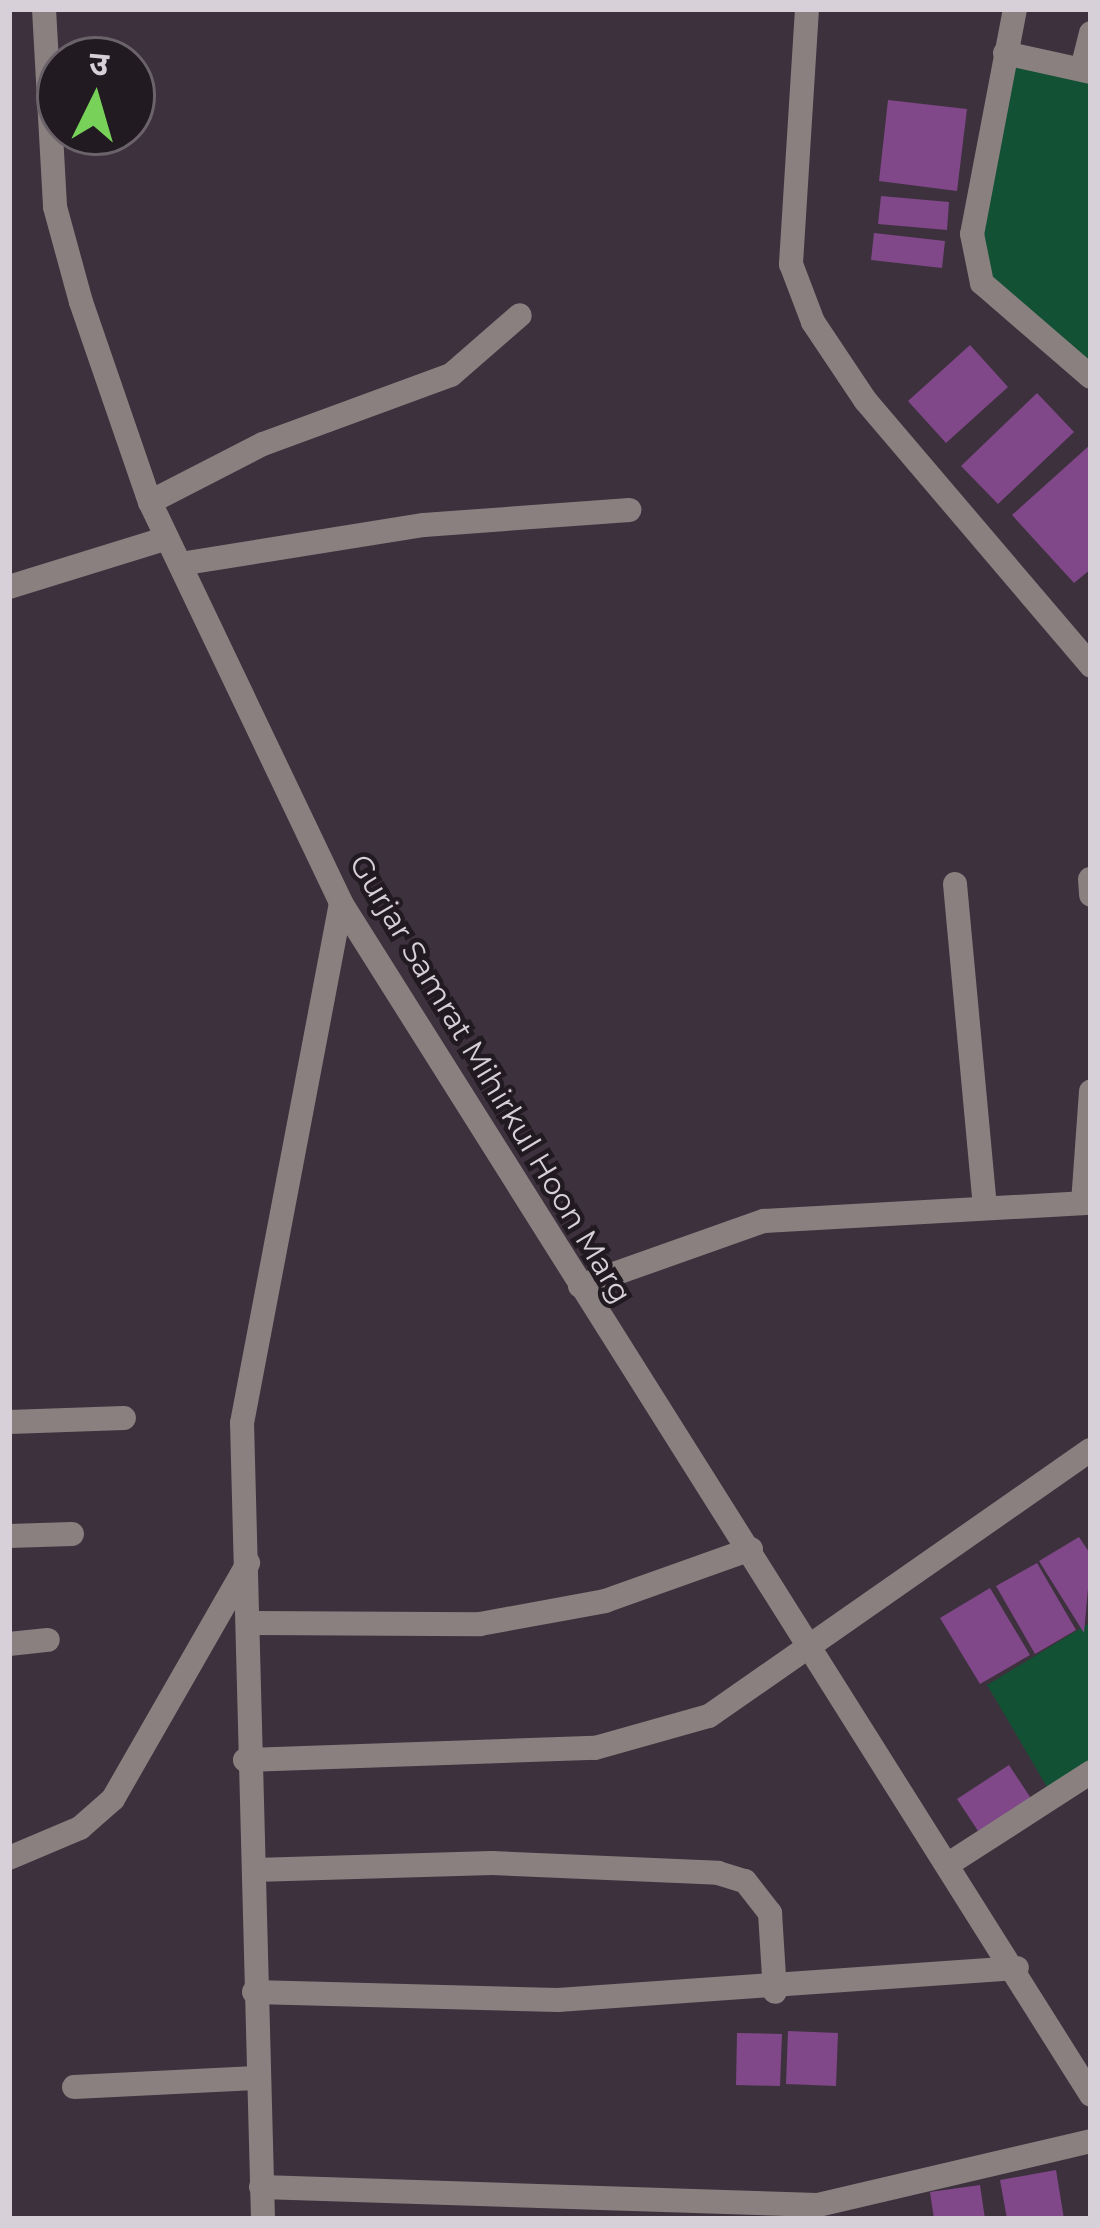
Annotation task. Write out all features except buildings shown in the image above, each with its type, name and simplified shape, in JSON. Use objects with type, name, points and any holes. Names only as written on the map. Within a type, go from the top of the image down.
[{"type":"street","name":"Gurjar Samrat Mihirkul Hoon Marg","points":[[44,9],[55,207],[150,502],[341,903],[1017,1968],[1091,2095]]},
{"type":"street","points":[[808,9],[791,263],[813,322],[865,400],[1091,667]]},
{"type":"street","points":[[1015,9],[971,234],[982,283],[1091,377]]},
{"type":"street","points":[[1005,52],[1086,70],[1091,33]]},
{"type":"street","points":[[150,502],[263,444],[451,375],[520,315]]},
{"type":"street","points":[[180,564],[424,525],[628,511]]},
{"type":"street","points":[[9,586],[167,538]]},
{"type":"street","points":[[1090,879],[1091,895]]},
{"type":"street","points":[[955,884],[985,1205]]},
{"type":"street","points":[[263,2219],[254,1870],[245,1760],[251,1623],[242,1423],[341,903]]},
{"type":"street","points":[[580,1286],[764,1221],[985,1205],[1087,1203],[1091,1091]]},
{"type":"street","points":[[9,1422],[124,1418]]},
{"type":"street","points":[[245,1760],[595,1748],[710,1716],[808,1639],[1091,1450]]},
{"type":"street","points":[[9,1536],[72,1534]]},
{"type":"street","points":[[251,1623],[480,1624],[605,1600],[751,1549]]},
{"type":"street","points":[[9,1858],[80,1828],[113,1799],[248,1563]]},
{"type":"street","points":[[9,1644],[48,1640]]},
{"type":"street","points":[[950,1863],[1091,1772]]},
{"type":"street","points":[[254,1870],[492,1863],[718,1873],[745,1881],[770,1913],[775,1992]]},
{"type":"street","points":[[254,1992],[775,1992],[1017,1968]]},
{"type":"street","points":[[74,2087],[256,2078]]},
{"type":"street","points":[[261,2187],[818,2205],[1091,2141]]},
{"type":"green space","points":[[1005,53],[1091,72],[1091,377],[982,283],[978,191]]},
{"type":"green space","points":[[1091,1622],[1091,1772],[1053,1797],[987,1685]]}]
